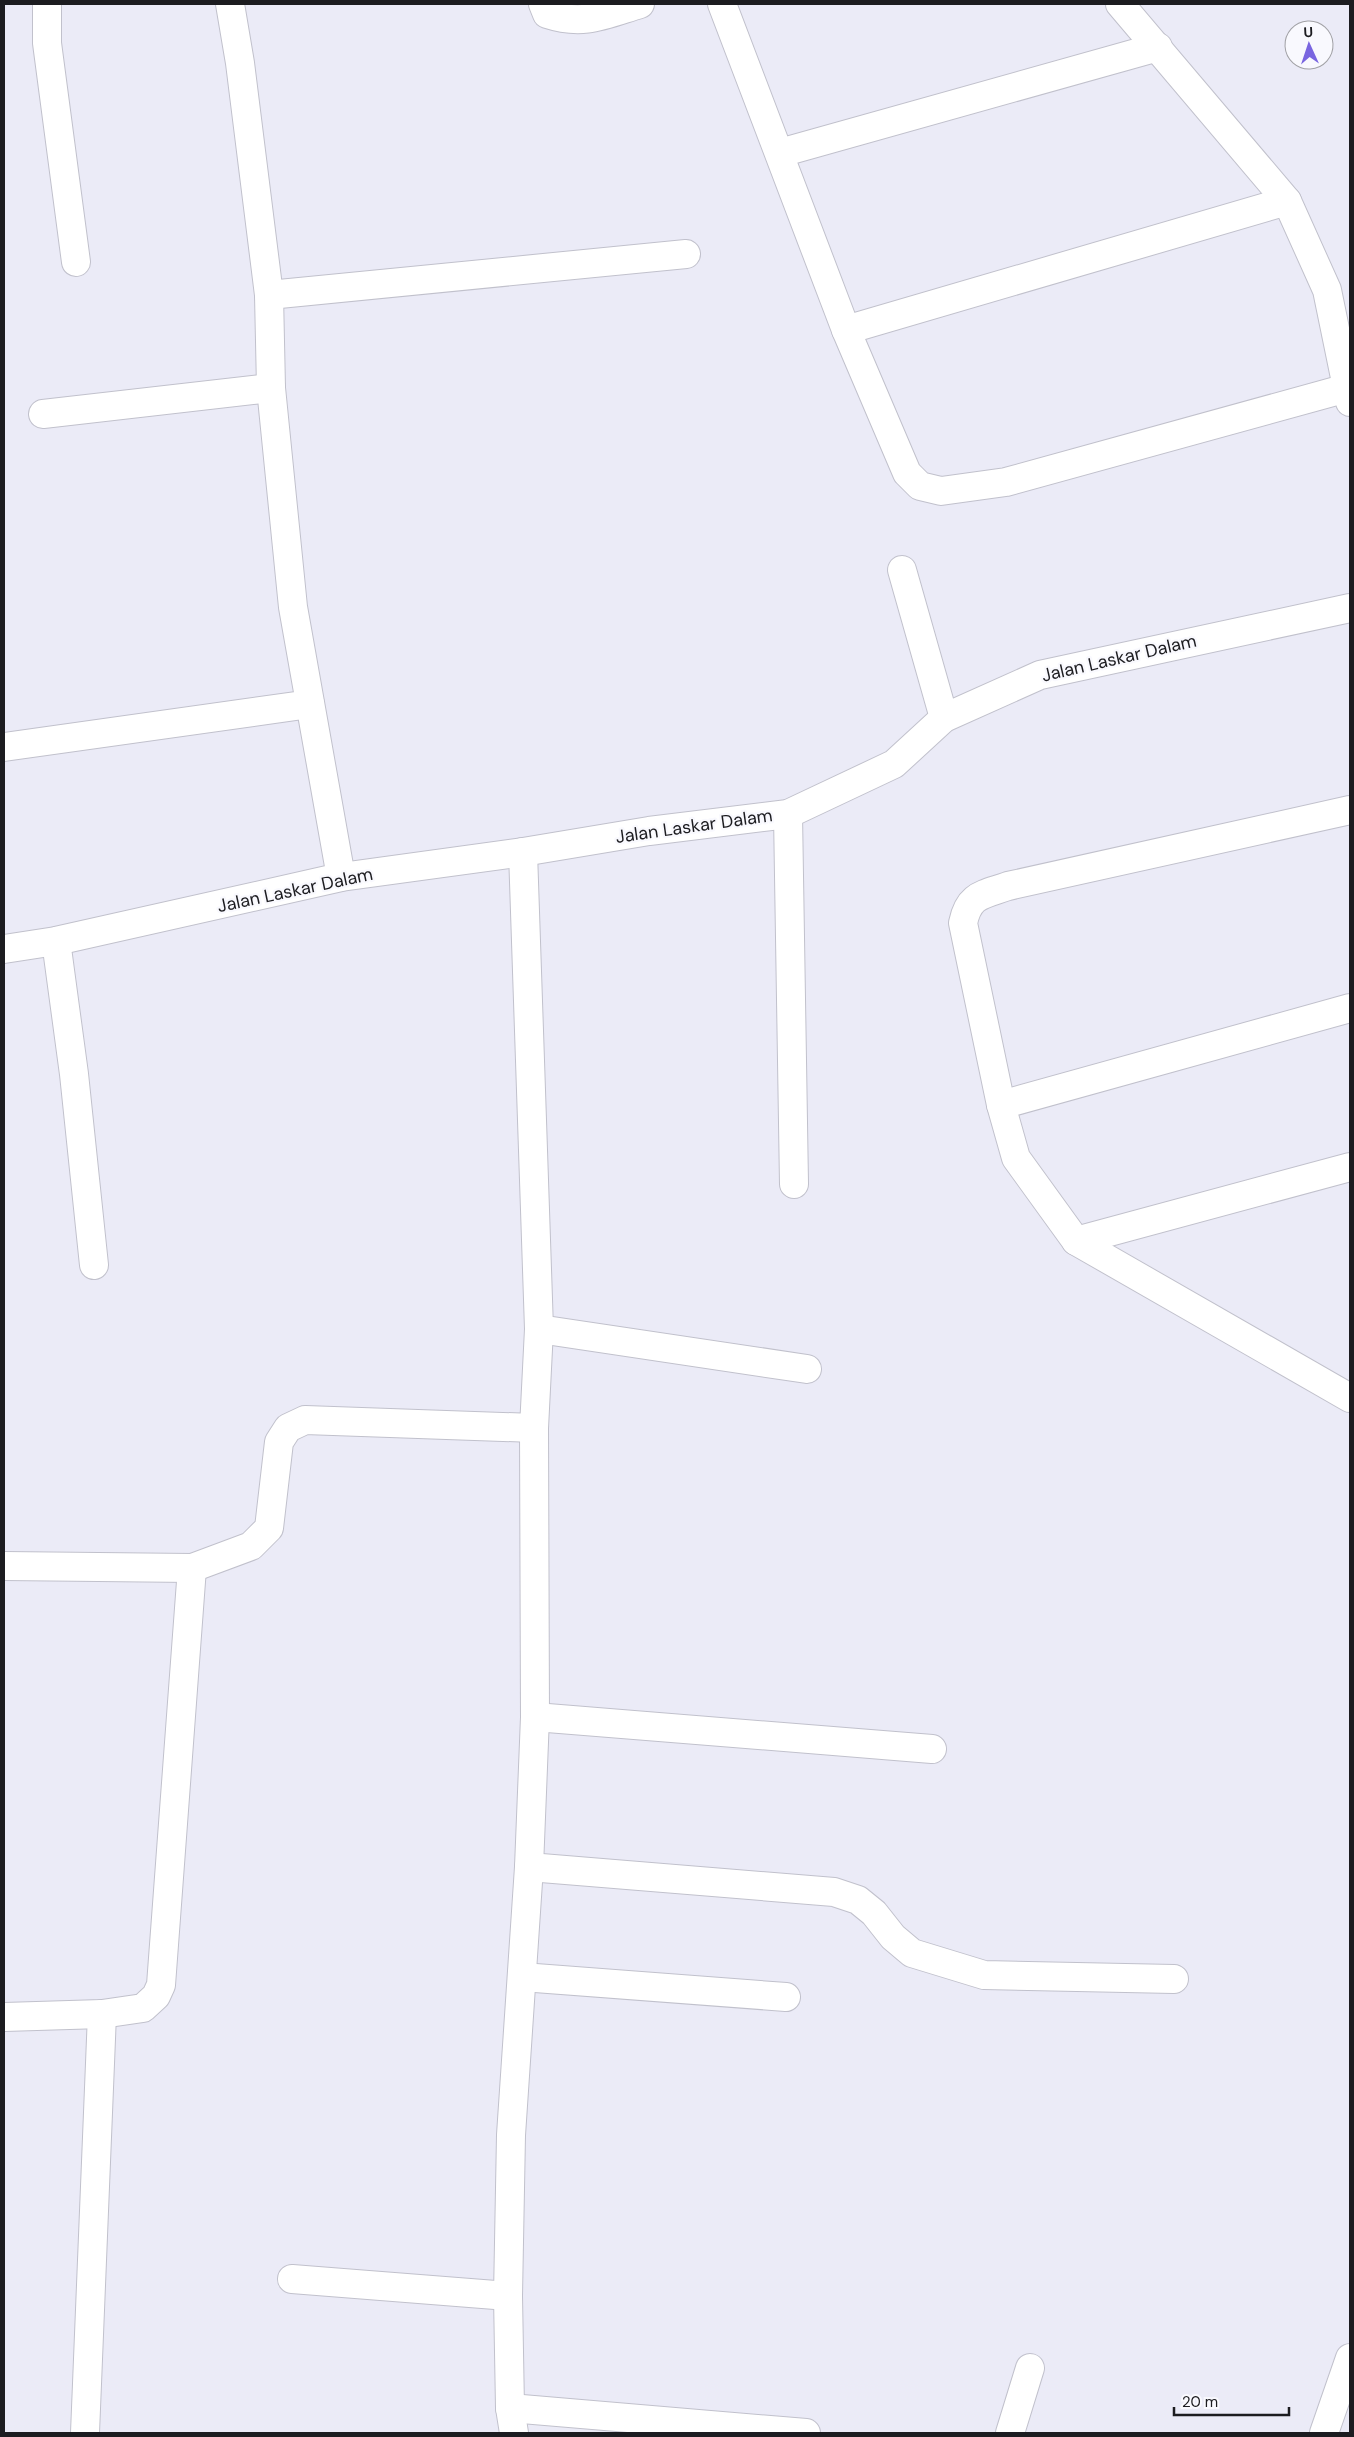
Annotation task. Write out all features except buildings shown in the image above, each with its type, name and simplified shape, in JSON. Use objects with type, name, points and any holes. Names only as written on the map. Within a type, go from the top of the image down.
[{"type":"street","points":[[47,4],[47,43],[76,262]]},
{"type":"street","points":[[230,4],[240,63],[269,295],[271,388],[293,607],[341,877]]},
{"type":"street","points":[[543,4],[547,14],[566,20],[588,20],[640,4]]},
{"type":"street","points":[[722,4],[846,330],[907,473],[920,486],[941,491],[1006,482],[1349,395],[1327,290],[1287,201],[1120,4]]},
{"type":"street","points":[[780,153],[1158,47]]},
{"type":"street","points":[[846,330],[1287,201]]},
{"type":"street","points":[[269,295],[686,254]]},
{"type":"street","points":[[43,414],[271,388]]},
{"type":"street","points":[[902,570],[944,718]]},
{"type":"street","name":"Jalan Laskar Dalam","points":[[4,949],[56,941],[341,877],[522,852],[649,831],[788,814],[894,764],[944,718],[1040,675],[1350,608]]},
{"type":"street","points":[[4,747],[310,704]]},
{"type":"street","points":[[1350,810],[1008,886],[975,898],[966,908],[963,922],[1001,1105],[1016,1158],[1076,1241],[1350,1398]]},
{"type":"street","points":[[788,814],[794,1184]]},
{"type":"street","points":[[522,852],[539,1329],[534,1428],[535,1717],[529,1867],[511,2135],[508,2296],[512,2420],[806,2433]]},
{"type":"street","points":[[56,941],[74,1074],[94,1265]]},
{"type":"street","points":[[1001,1105],[1350,1008]]},
{"type":"street","points":[[1076,1241],[1350,1167]]},
{"type":"street","points":[[539,1329],[807,1369]]},
{"type":"street","points":[[4,1566],[192,1568],[250,1546],[269,1528],[280,1442],[288,1428],[305,1420],[534,1428]]},
{"type":"street","points":[[4,2017],[102,2014],[143,2008],[156,1996],[161,1985],[192,1568]]},
{"type":"street","points":[[535,1717],[932,1749]]},
{"type":"street","points":[[529,1867],[834,1892],[858,1900],[874,1914],[893,1937],[912,1953],[984,1975],[1174,1979]]},
{"type":"street","points":[[522,1977],[786,1997]]},
{"type":"street","points":[[86,2433],[102,2014]]},
{"type":"street","points":[[292,2279],[508,2296]]},
{"type":"street","points":[[1324,2433],[1350,2362]]},
{"type":"street","points":[[1010,2433],[1030,2368]]}]
